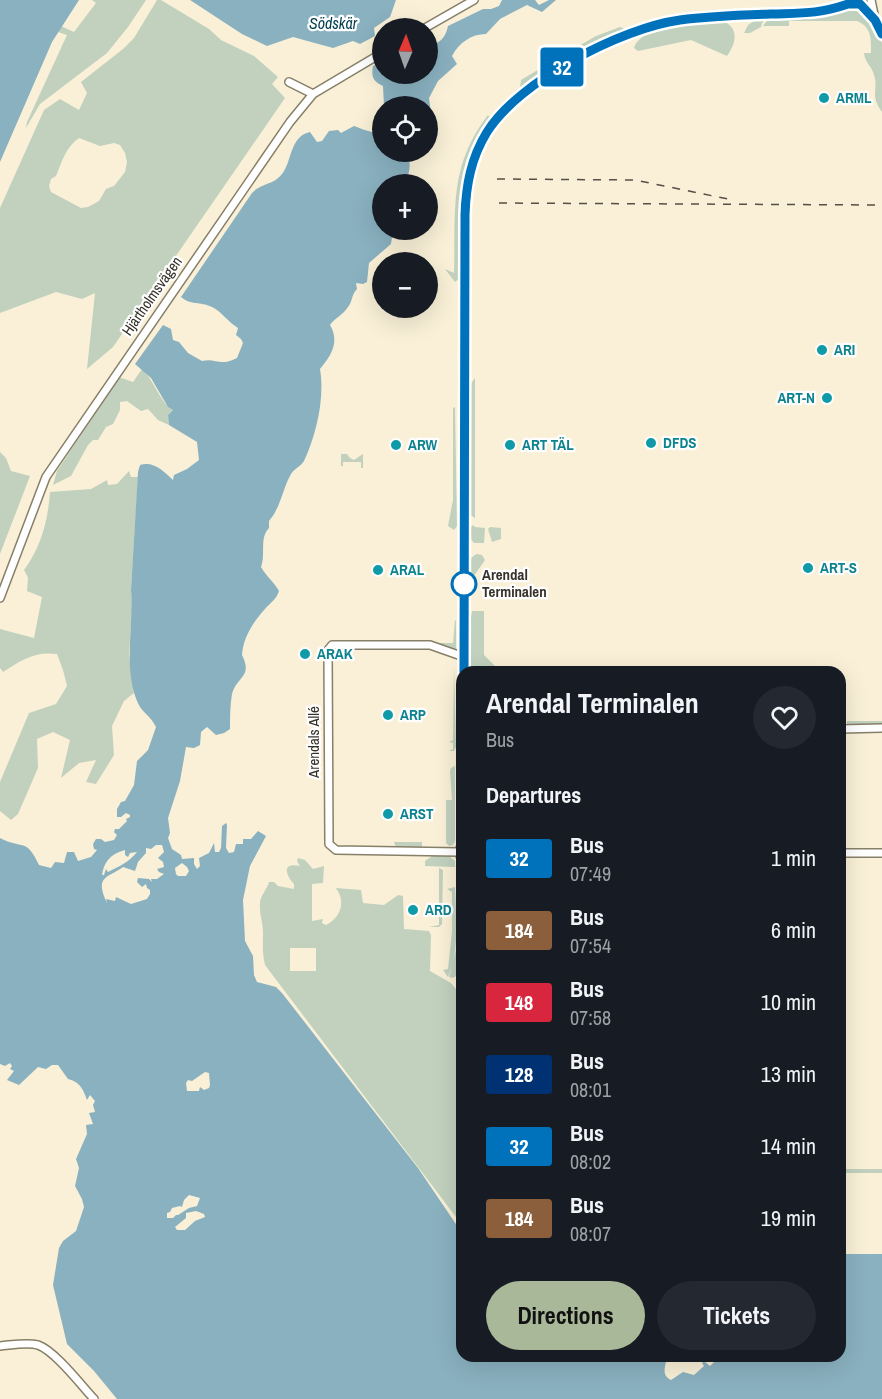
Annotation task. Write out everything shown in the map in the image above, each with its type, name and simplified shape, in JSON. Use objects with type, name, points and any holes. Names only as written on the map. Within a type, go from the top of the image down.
[{"type":"street","points":[[438,21],[474,0]]},
{"type":"street","points":[[835,7],[841,0]]},
{"type":"street","points":[[464,666],[465,215],[469,173],[478,148],[487,132],[507,108],[535,85],[583,55],[618,39],[677,20],[772,14],[802,15],[870,0],[875,20],[882,34]]},
{"type":"street","points":[[855,3],[875,20]]},
{"type":"street","name":"Hjärtholmsvägen","points":[[0,598],[46,477],[276,141],[313,94],[372,59]]},
{"type":"street","points":[[289,82],[313,94]]},
{"type":"street","name":"Arendals Allé","points":[[456,852],[336,850],[329,844],[327,832],[328,650],[332,645],[430,645],[458,657],[464,657]]},
{"type":"street","points":[[846,729],[882,728]]},
{"type":"street","points":[[846,853],[882,853]]},
{"type":"street","points":[[0,1346],[32,1344],[49,1351],[94,1399]]},
{"type":"green space","points":[[92,0],[146,0],[107,53],[40,104],[26,128],[67,35],[58,32],[61,26],[74,32],[96,3]]},
{"type":"green space","points":[[157,0],[161,0],[209,29],[221,40],[254,56],[278,77],[272,84],[285,98],[113,347],[87,369],[95,293],[82,299],[56,292],[0,313],[0,208],[44,110],[60,99],[79,110],[87,93],[81,82],[134,38]],"holes":[[[79,138],[100,146],[114,143],[120,145],[127,162],[125,172],[114,186],[106,189],[99,201],[81,208],[51,192],[49,186],[51,179],[56,176],[65,155]]]},
{"type":"green space","points":[[850,8],[861,10],[869,19],[882,43],[882,112],[875,97],[874,75],[864,53],[871,53],[870,34],[862,24],[857,21],[789,21],[789,26],[763,26],[768,19],[806,19],[826,16]]},
{"type":"green space","points":[[757,19],[765,20],[761,27],[750,33],[744,33],[748,25]]},
{"type":"green space","points":[[722,21],[732,27],[735,36],[733,46],[727,56],[691,40],[638,51],[634,48],[639,40],[660,29]]},
{"type":"green space","points":[[620,27],[625,29],[624,32],[567,59],[564,58],[563,55],[596,36]]},
{"type":"green space","points":[[551,62],[554,64],[520,88],[521,80]]},
{"type":"green space","points":[[488,115],[490,118],[471,152],[462,182],[460,278],[455,282],[445,269],[454,273],[455,209],[460,171],[475,134]]},
{"type":"green space","points":[[142,369],[165,403],[173,410],[168,415],[169,425],[158,420],[148,409],[141,411],[127,401],[120,402],[120,410],[113,424],[106,427],[98,440],[93,440],[88,445],[71,476],[53,485],[57,471],[119,377],[133,382]]},
{"type":"green space","points":[[475,378],[475,518],[469,514],[468,399],[469,386]]},
{"type":"green space","points":[[455,407],[457,526],[454,530],[448,526],[453,500],[453,408]]},
{"type":"green space","points":[[0,452],[6,458],[11,471],[30,476],[0,554]]},
{"type":"green space","points":[[341,454],[347,454],[354,460],[363,454],[363,468],[361,468],[361,462],[343,462],[341,466]]},
{"type":"green space","points":[[129,471],[131,477],[138,477],[129,654],[134,693],[124,701],[112,726],[114,755],[96,784],[86,782],[96,760],[79,763],[61,778],[70,740],[53,732],[37,739],[38,768],[18,814],[11,820],[0,811],[0,782],[29,713],[56,704],[67,686],[57,654],[35,655],[3,672],[0,668],[0,629],[34,638],[42,597],[27,591],[28,578],[24,570],[43,533],[50,492],[91,489],[107,480],[108,485],[117,484]]},
{"type":"green space","points":[[473,525],[485,528],[484,543],[474,543],[470,538],[468,530]]},
{"type":"green space","points":[[490,527],[501,528],[501,539],[492,542],[488,529]]},
{"type":"green space","points":[[477,554],[482,555],[485,560],[469,583],[467,571],[470,559]]},
{"type":"green space","points":[[472,611],[484,611],[484,655],[495,666],[468,666],[469,625]]},
{"type":"green space","points":[[455,620],[456,651],[431,643],[453,643]]},
{"type":"green space","points":[[454,667],[456,747],[454,751],[449,751],[453,749],[453,743],[449,742],[453,740]]},
{"type":"green space","points":[[847,721],[882,721],[882,724],[847,726]]},
{"type":"green space","points":[[455,766],[455,841],[449,846],[446,843],[446,800],[452,800],[450,771]]},
{"type":"green space","points":[[394,842],[422,842],[422,848],[396,848]]},
{"type":"green space","points":[[432,856],[449,856],[455,861],[455,867],[425,866],[425,861]]},
{"type":"green space","points":[[298,858],[305,860],[313,869],[324,866],[323,883],[312,884],[312,921],[323,919],[322,923],[326,925],[335,918],[341,904],[336,888],[361,890],[363,903],[384,905],[398,895],[403,896],[404,929],[429,931],[431,935],[430,971],[451,983],[456,989],[456,1217],[265,965],[261,898],[269,882],[294,889],[287,870],[290,866],[300,866]],"holes":[[[290,948],[316,948],[316,971],[290,971]]]},
{"type":"green space","points":[[439,868],[443,870],[442,924],[439,927],[429,927],[439,925]]},
{"type":"green space","points":[[455,887],[456,944],[448,977],[443,970],[448,969],[452,931],[452,892],[447,889]]},
{"type":"green space","points":[[456,950],[456,976],[449,977]]},
{"type":"green space","points":[[846,1169],[882,1169],[882,1173],[846,1173]]},
{"type":"water","points":[[0,0],[79,0],[52,42],[0,162]]},
{"type":"water","name":"Södskär","points":[[190,0],[396,0],[390,17],[372,18],[372,38],[360,44],[353,41],[333,48],[293,37],[267,46],[242,34]]},
{"type":"water","points":[[502,0],[535,0],[539,5],[549,0],[556,0],[542,12],[527,5],[500,19],[486,34],[475,36],[462,43],[452,56],[457,64],[438,81],[438,42],[448,26],[483,9],[499,6]]},
{"type":"water","points":[[380,84],[436,84],[430,96],[384,96],[383,86]]},
{"type":"water","points":[[354,126],[372,132],[372,162],[410,162],[409,172],[408,174],[372,174],[372,240],[392,240],[391,244],[382,252],[372,252],[367,282],[356,283],[357,289],[350,305],[330,325],[334,343],[331,354],[320,369],[320,404],[312,440],[304,461],[292,472],[288,480],[269,521],[269,528],[263,541],[261,567],[279,591],[253,625],[244,642],[242,655],[246,668],[232,694],[230,729],[216,735],[207,727],[201,732],[200,745],[194,748],[186,747],[180,781],[168,818],[170,833],[168,838],[172,849],[181,855],[182,859],[194,858],[197,869],[200,866],[199,858],[209,853],[214,843],[215,852],[219,852],[222,826],[226,823],[226,848],[229,853],[234,852],[236,844],[243,844],[243,839],[251,839],[258,831],[266,836],[250,866],[243,900],[245,941],[253,956],[254,975],[257,982],[276,987],[282,993],[418,1168],[456,1224],[456,1362],[666,1362],[665,1372],[671,1380],[683,1372],[694,1375],[704,1366],[703,1362],[710,1366],[714,1362],[846,1362],[846,1254],[882,1254],[882,1399],[117,1399],[94,1371],[67,1344],[53,1285],[59,1248],[63,1241],[76,1231],[84,1207],[75,1186],[79,1168],[76,1159],[87,1134],[86,1125],[93,1124],[89,1113],[95,1112],[93,1105],[95,1101],[90,1095],[87,1100],[80,1086],[68,1079],[58,1065],[52,1065],[46,1069],[38,1067],[19,1085],[7,1080],[14,1071],[10,1069],[12,1066],[10,1063],[5,1066],[0,1064],[0,838],[27,847],[39,865],[51,868],[55,862],[64,863],[67,852],[74,852],[78,861],[91,857],[97,850],[94,849],[93,844],[96,839],[105,842],[114,840],[117,835],[114,832],[115,829],[119,829],[130,817],[126,813],[117,817],[117,809],[121,802],[125,801],[134,785],[137,761],[148,750],[156,727],[139,705],[133,688],[130,660],[131,590],[138,472],[140,465],[150,464],[173,480],[174,475],[199,460],[197,442],[169,425],[168,415],[173,410],[168,407],[151,378],[135,364],[163,325],[171,329],[173,340],[179,342],[188,353],[202,361],[226,362],[237,358],[243,343],[236,335],[238,328],[212,307],[189,302],[181,297],[252,193],[273,182],[284,171],[299,138],[310,132],[317,142],[322,141],[329,131],[338,130],[341,133]],"holes":[[[156,845],[162,845],[164,852],[158,858],[163,862],[164,867],[157,869],[164,874],[157,879],[151,879],[152,882],[149,879],[138,878],[137,882],[142,887],[146,884],[150,890],[147,899],[131,904],[116,897],[115,901],[106,899],[107,903],[102,888],[104,879],[123,867],[135,871],[138,862],[146,853],[146,848],[151,849]],[[125,850],[125,855],[128,857],[130,853],[137,852],[120,866],[108,872],[106,869],[102,875],[109,859]],[[182,863],[189,871],[186,876],[176,874],[175,868]],[[205,1072],[209,1073],[209,1088],[204,1090],[200,1087],[199,1091],[187,1091],[188,1080],[192,1081]],[[189,1195],[200,1198],[197,1206],[173,1218],[167,1218],[167,1213],[172,1208],[182,1207]],[[196,1211],[204,1214],[205,1217],[195,1221],[185,1230],[177,1230],[175,1227],[186,1218],[186,1213]]]},
{"type":"railway","points":[[497,179],[635,180],[728,199]]},
{"type":"railway","points":[[499,203],[882,205]]},
{"type":"bus line","name":"32","points":[[464,666],[466,188],[478,148],[487,132],[507,108],[566,64],[591,50],[664,23],[721,16],[802,15],[848,4],[860,4],[875,20],[882,34]]},
{"type":"place","name":"ARML","points":[[824,98]]},
{"type":"place","name":"ARI","points":[[822,350]]},
{"type":"place","name":"ART-N","points":[[827,398]]},
{"type":"place","name":"DFDS","points":[[651,443]]},
{"type":"place","name":"ARW","points":[[396,445]]},
{"type":"place","name":"ART TÄL","points":[[510,445]]},
{"type":"place","name":"ART-S","points":[[808,568]]},
{"type":"place","name":"ARAL","points":[[378,570]]},
{"type":"place","name":"Arendal Terminalen","points":[[464,584]]},
{"type":"place","name":"ARAK","points":[[305,654]]},
{"type":"place","name":"ARP","points":[[388,715]]},
{"type":"place","name":"ARST","points":[[388,814]]},
{"type":"place","name":"ARD","points":[[413,910]]}]
